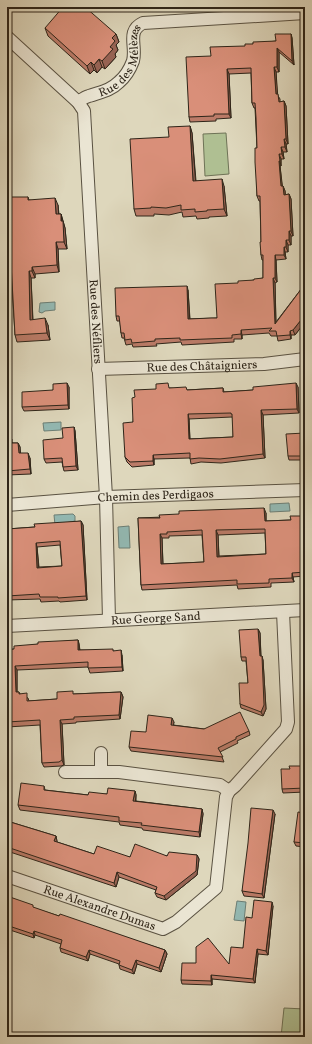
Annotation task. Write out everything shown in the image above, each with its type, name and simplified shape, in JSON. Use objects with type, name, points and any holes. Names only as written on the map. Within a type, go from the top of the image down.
[{"type":"street","name":"Rue des Mélèzes","points":[[78,102],[88,96],[106,91],[119,82],[128,72],[133,60],[133,33],[136,26],[143,23],[305,13]]},
{"type":"street","points":[[7,36],[78,102]]},
{"type":"street","name":"Rue des Néfliers","points":[[78,102],[84,111],[106,497],[109,620]]},
{"type":"street","name":"Rue des Châtaigniers","points":[[98,369],[264,364],[305,359]]},
{"type":"street","name":"Chemin des Perdigaos","points":[[7,505],[106,497],[305,490]]},
{"type":"street","name":"Rue George Sand","points":[[7,626],[305,610]]},
{"type":"street","points":[[65,772],[120,772],[220,785],[229,791],[286,729],[288,722],[283,612]]},
{"type":"street","points":[[101,753],[101,772]]},
{"type":"street","name":"Rue Alexandre Dumas","points":[[7,876],[163,929],[176,922],[216,888],[226,797],[229,791]]},
{"type":"green space","points":[[226,133],[229,174],[205,176],[203,134]]},
{"type":"green space","points":[[284,1008],[305,1009],[305,1037],[281,1037]]},
{"type":"water","points":[[55,302],[55,310],[45,311],[42,313],[39,312],[40,303]]},
{"type":"water","points":[[61,422],[61,430],[44,431],[43,423]]},
{"type":"water","points":[[289,503],[290,511],[270,512],[270,504]]},
{"type":"water","points":[[73,514],[75,516],[75,521],[55,525],[54,515]]},
{"type":"water","points":[[129,526],[130,548],[119,548],[118,527]]},
{"type":"water","points":[[237,901],[246,902],[244,921],[234,920]]},
{"type":"building","points":[[63,7],[85,7],[116,34],[112,38],[115,41],[110,47],[113,49],[102,61],[99,59],[94,65],[91,62],[87,66],[45,28]]},
{"type":"building","points":[[275,34],[291,34],[292,61],[277,48],[277,67],[274,67],[276,94],[278,94],[279,102],[284,101],[286,139],[284,139],[285,147],[281,147],[282,154],[279,154],[279,161],[281,186],[283,186],[284,195],[289,194],[291,231],[289,231],[289,240],[286,240],[284,255],[275,255],[275,278],[273,278],[275,324],[305,284],[305,315],[293,330],[290,331],[290,335],[277,336],[276,331],[269,331],[272,328],[241,330],[241,334],[232,335],[232,338],[180,340],[180,338],[155,339],[155,341],[132,343],[131,339],[125,340],[124,333],[121,333],[119,316],[116,316],[115,288],[187,286],[188,319],[217,318],[215,284],[238,283],[238,281],[263,278],[263,255],[261,255],[260,242],[260,196],[257,196],[255,162],[255,148],[257,148],[256,118],[255,103],[252,103],[251,68],[227,69],[229,114],[189,117],[186,57],[211,56],[210,47],[245,46],[245,44],[253,44],[253,42],[276,41]]},
{"type":"building","points":[[305,62],[305,71],[301,67]]},
{"type":"building","points":[[190,126],[193,181],[222,179],[224,209],[195,212],[195,209],[181,210],[181,205],[166,208],[151,207],[134,209],[130,139],[169,137],[168,127]]},
{"type":"building","points":[[7,197],[28,197],[28,200],[55,198],[56,214],[61,214],[61,221],[63,221],[64,242],[56,242],[57,265],[32,267],[32,271],[29,271],[30,320],[45,318],[47,333],[15,335],[11,263],[7,263]]},
{"type":"building","points":[[67,383],[68,405],[22,407],[22,392],[53,390],[53,384]]},
{"type":"building","points":[[168,383],[169,388],[186,387],[187,390],[223,388],[223,392],[253,390],[253,387],[296,383],[297,409],[261,410],[263,454],[220,459],[190,459],[190,453],[153,455],[153,461],[130,462],[125,457],[123,423],[133,422],[132,398],[135,397],[134,390],[156,389],[156,384]],"holes":[[[188,414],[231,414],[233,437],[189,439]]]},
{"type":"building","points":[[74,427],[76,466],[63,467],[62,458],[44,459],[43,440],[63,438],[62,428]]},
{"type":"building","points":[[305,433],[305,456],[288,456],[286,434]]},
{"type":"building","points":[[12,439],[12,443],[18,443],[19,453],[28,453],[30,469],[7,471],[7,440]]},
{"type":"building","points":[[264,508],[265,521],[291,520],[290,516],[305,516],[305,572],[292,573],[292,578],[269,579],[269,583],[237,584],[237,580],[141,585],[138,518],[160,518],[159,515],[179,514],[179,511]],"holes":[[[265,529],[266,554],[217,557],[216,530]],[[202,530],[204,562],[161,564],[160,534],[167,534],[167,532]]]},
{"type":"building","points":[[81,521],[86,596],[58,598],[40,597],[39,594],[7,596],[7,577],[11,577],[10,552],[7,552],[7,529],[35,527],[34,524]],"holes":[[[60,541],[62,566],[37,568],[36,543]]]},
{"type":"building","points":[[258,629],[260,656],[262,656],[264,705],[261,712],[240,704],[239,683],[248,683],[246,657],[241,657],[239,630]]},
{"type":"building","points":[[78,640],[78,650],[121,650],[122,667],[88,668],[88,662],[15,666],[16,692],[19,692],[19,694],[27,693],[27,701],[57,699],[57,692],[73,691],[73,694],[121,692],[119,715],[74,717],[74,719],[60,720],[62,760],[59,762],[42,763],[40,720],[7,722],[7,650],[14,649],[14,646],[38,644],[38,642]]},
{"type":"building","points":[[240,712],[249,731],[218,748],[223,757],[129,747],[131,731],[146,732],[148,715],[172,718],[171,725],[204,729]]},
{"type":"building","points":[[289,766],[305,766],[305,788],[282,789],[281,769],[290,769]]},
{"type":"building","points":[[21,783],[44,786],[44,790],[88,795],[89,792],[107,794],[108,788],[135,791],[133,801],[202,809],[199,832],[119,821],[119,817],[18,805]]},
{"type":"building","points":[[251,808],[273,810],[262,894],[242,891]]},
{"type":"building","points":[[298,812],[305,813],[305,843],[294,842]]},
{"type":"building","points":[[7,821],[56,836],[54,841],[94,854],[97,846],[130,857],[135,844],[167,856],[169,852],[197,855],[196,871],[164,896],[155,893],[157,887],[117,872],[114,883],[7,847]]},
{"type":"building","points":[[7,896],[59,916],[60,914],[165,950],[159,968],[136,960],[132,970],[119,965],[120,961],[89,950],[86,957],[60,948],[62,940],[34,931],[33,934],[9,926],[11,920],[7,919]]},
{"type":"building","points":[[254,900],[272,902],[266,951],[257,949],[253,979],[211,975],[211,981],[181,980],[182,963],[196,963],[196,947],[208,938],[229,964],[231,947],[243,948],[246,917],[252,918]]}]
